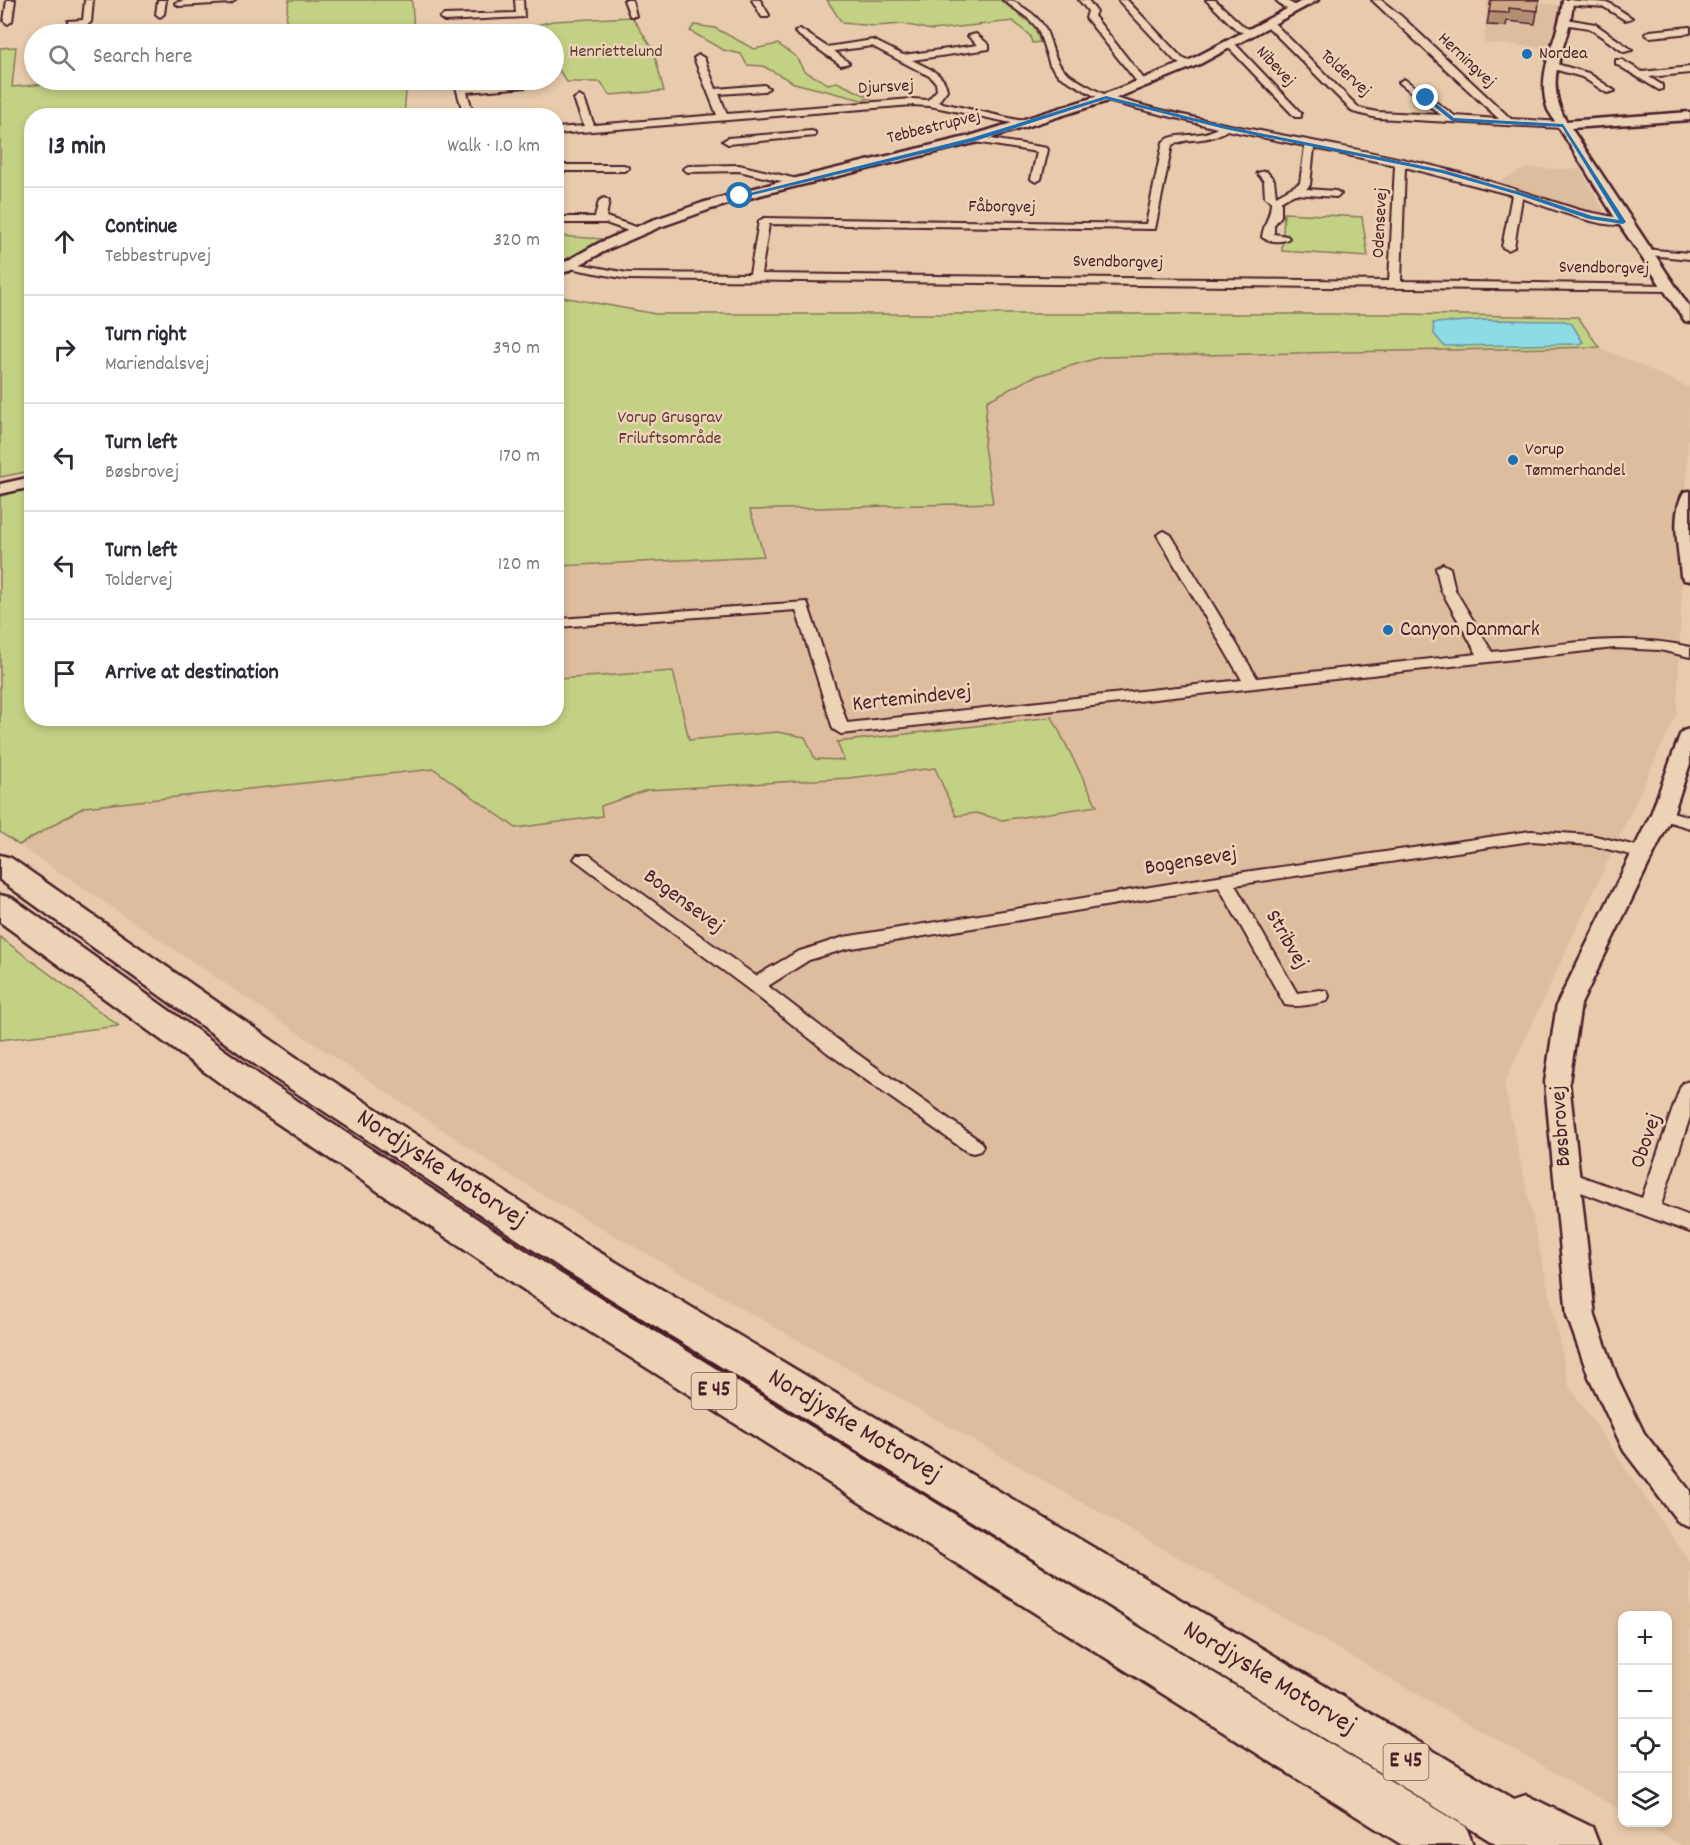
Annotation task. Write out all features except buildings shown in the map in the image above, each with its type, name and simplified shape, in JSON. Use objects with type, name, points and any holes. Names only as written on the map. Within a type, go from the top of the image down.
[{"type":"highway","name":"Nordjyske Motorvej","points":[[0,866],[277,1062],[440,1170],[720,1346],[1543,1845]]},
{"type":"highway","name":"Nordjyske Motorvej","points":[[0,906],[259,1093],[547,1285],[1448,1845]]},
{"type":"highway","points":[[1269,1679],[1574,1845]]},
{"type":"street","points":[[8,21],[11,0]]},
{"type":"street","points":[[70,23],[87,22],[89,0]]},
{"type":"street","points":[[160,14],[162,0]]},
{"type":"street","points":[[179,3],[231,0]]},
{"type":"street","points":[[444,18],[521,15],[519,0]]},
{"type":"street","points":[[628,0],[633,14]]},
{"type":"street","points":[[756,0],[765,15]]},
{"type":"street","points":[[1006,0],[1032,17],[1042,28],[1055,65],[1062,74],[1106,98],[1225,128],[1443,172],[1521,194],[1591,218],[1623,222]]},
{"type":"street","points":[[1083,0],[1092,11],[1089,16],[1140,80],[1146,83]]},
{"type":"street","points":[[1122,0],[1179,60],[1190,65]]},
{"type":"street","points":[[1210,0],[1241,29],[1249,32]]},
{"type":"street","points":[[1280,0],[1287,6],[1296,8]]},
{"type":"street","name":"Tebbestrupvej","points":[[564,268],[638,231],[722,201],[973,140],[1106,98],[1190,65],[1313,0]]},
{"type":"street","name":"Herningvej","points":[[1376,0],[1508,122]]},
{"type":"street","points":[[1628,18],[1606,5],[1568,1],[1566,22],[1548,81],[1549,96],[1563,125],[1623,222],[1690,318]]},
{"type":"street","points":[[1566,22],[1592,26],[1627,50]]},
{"type":"street","name":"Toldervej","points":[[1265,24],[1272,26],[1356,110],[1377,115],[1563,125]]},
{"type":"street","points":[[1650,34],[1690,30]]},
{"type":"street","points":[[800,32],[843,63]]},
{"type":"street","points":[[903,58],[986,47],[973,36]]},
{"type":"street","points":[[825,50],[873,43],[903,58],[941,81],[944,87],[941,94],[930,103]]},
{"type":"street","name":"Nibevej","points":[[1227,44],[1234,48],[1298,115]]},
{"type":"street","points":[[699,58],[723,117]]},
{"type":"street","points":[[1619,62],[1659,87]]},
{"type":"street","points":[[1553,66],[1585,75],[1610,91]]},
{"type":"street","points":[[1640,75],[1688,72]]},
{"type":"street","name":"Toldervej","points":[[1404,82],[1452,120]]},
{"type":"street","points":[[713,92],[764,88]]},
{"type":"street","points":[[461,90],[467,108]]},
{"type":"street","points":[[579,99],[590,128]]},
{"type":"street","name":"Djursvej","points":[[728,141],[753,127],[902,102],[930,103],[1026,123]]},
{"type":"street","points":[[1563,125],[1690,116]]},
{"type":"street","name":"Djursvej","points":[[564,130],[723,117],[753,127],[811,134]]},
{"type":"street","name":"Fåborgvej","points":[[755,277],[764,221],[1151,227],[1167,144],[1171,140],[1213,135],[1225,128]]},
{"type":"street","points":[[973,140],[1043,150],[1036,179]]},
{"type":"street","points":[[1276,200],[1305,185],[1310,146]]},
{"type":"street","name":"Odensevej","points":[[1395,285],[1401,163]]},
{"type":"street","points":[[564,168],[624,168]]},
{"type":"street","points":[[688,169],[739,168],[797,182]]},
{"type":"street","points":[[1262,173],[1269,180],[1270,197],[1276,200]]},
{"type":"street","points":[[1270,185],[1336,194]]},
{"type":"street","points":[[1508,247],[1516,197],[1521,194]]},
{"type":"street","points":[[1276,200],[1276,216],[1269,225],[1268,237],[1284,238]]},
{"type":"street","points":[[600,220],[604,201]]},
{"type":"street","points":[[564,220],[607,220],[638,231]]},
{"type":"street","points":[[1643,252],[1690,256]]},
{"type":"street","name":"Svendborgvej","points":[[569,265],[627,276],[1667,288]]},
{"type":"street","points":[[0,489],[24,484]]},
{"type":"street","points":[[1690,496],[1685,516],[1690,576]]},
{"type":"street","points":[[1164,535],[1252,683]]},
{"type":"street","points":[[1443,568],[1448,590],[1486,657]]},
{"type":"street","name":"Kertemindevej","points":[[564,624],[802,605],[842,729],[1614,643],[1660,645],[1690,652]]},
{"type":"street","name":"Bøsbrovej","points":[[1690,735],[1662,814],[1569,1004],[1557,1082],[1581,1316],[1603,1377],[1634,1442],[1690,1514]]},
{"type":"street","points":[[1662,814],[1690,823]]},
{"type":"street","name":"Bogensevej","points":[[755,985],[803,956],[844,943],[1224,881],[1531,836],[1563,836],[1591,840],[1644,853]]},
{"type":"street","name":"Bogensevej","points":[[583,859],[755,985],[835,1048],[973,1146]]},
{"type":"street","name":"Stribvej","points":[[1224,881],[1292,999],[1320,996]]},
{"type":"street","name":"Obovej","points":[[1649,1209],[1690,1088]]},
{"type":"street","points":[[1566,1179],[1690,1224]]},
{"type":"shaded area","points":[[1487,0],[1560,5],[1557,26],[1548,48],[1484,43]]},
{"type":"shaded area","points":[[1527,168],[1580,169],[1606,214],[1591,215],[1495,183]]},
{"type":"shaded area","points":[[1599,347],[1690,388],[1677,713],[1504,1084],[1569,1386],[1690,1563],[1690,1845],[1682,1845],[1649,1827],[1672,1827],[1672,1611],[1618,1611],[1618,1809],[514,1178],[19,845],[84,807],[688,741],[673,671],[564,679],[564,566],[764,556],[749,510],[992,503],[984,446],[987,401],[1033,377],[1101,357]]},
{"type":"green space","points":[[289,0],[412,0],[413,24],[285,24]]},
{"type":"green space","points":[[827,0],[1000,0],[1034,26],[1040,42],[1032,43],[1030,36],[1013,21],[932,30],[903,24],[875,26],[842,23]]},
{"type":"green space","name":"Henriettelund","points":[[632,17],[653,49],[664,91],[609,95],[601,82],[567,82],[564,78],[564,24],[541,24],[553,21]]},
{"type":"green space","points":[[694,25],[715,28],[754,49],[778,44],[796,57],[804,71],[828,84],[837,82],[871,98],[862,100],[794,83],[763,66],[747,65],[741,54],[723,50],[690,31]]},
{"type":"green space","points":[[16,47],[12,87],[24,86],[24,90],[406,90],[405,108],[24,108],[24,472],[0,477],[0,48]]},
{"type":"green space","points":[[1284,213],[1362,217],[1368,257],[1282,251]]},
{"type":"green space","points":[[564,236],[605,239],[564,263]]},
{"type":"green space","name":"Vorup Grusgrav Friluftsområde","points":[[564,297],[656,314],[1401,314],[1578,317],[1599,347],[1101,357],[1033,377],[987,401],[984,446],[993,503],[750,510],[764,556],[564,566]]},
{"type":"green space","points":[[24,487],[24,726],[564,726],[564,679],[673,671],[689,740],[777,732],[805,737],[815,759],[844,760],[837,742],[1052,717],[1097,806],[1002,820],[976,813],[956,816],[935,768],[849,778],[647,790],[601,806],[602,816],[516,828],[434,769],[84,807],[19,845],[0,832],[0,493]]},
{"type":"green space","points":[[0,937],[119,1026],[0,1040]]},
{"type":"water","points":[[1485,320],[1565,321],[1572,324],[1583,342],[1579,344],[1444,346],[1434,334],[1433,323]]},
{"type":"place","name":"Nordea","points":[[1527,54]]},
{"type":"place","name":"Vorup Tømmerhandel","points":[[1513,460]]},
{"type":"place","name":"Canyon Danmark","points":[[1388,630]]},
{"type":"route","points":[[740,196],[973,140],[1106,98],[1225,128],[1443,172],[1521,194],[1591,218],[1623,222],[1563,125],[1452,120],[1426,98]]}]
